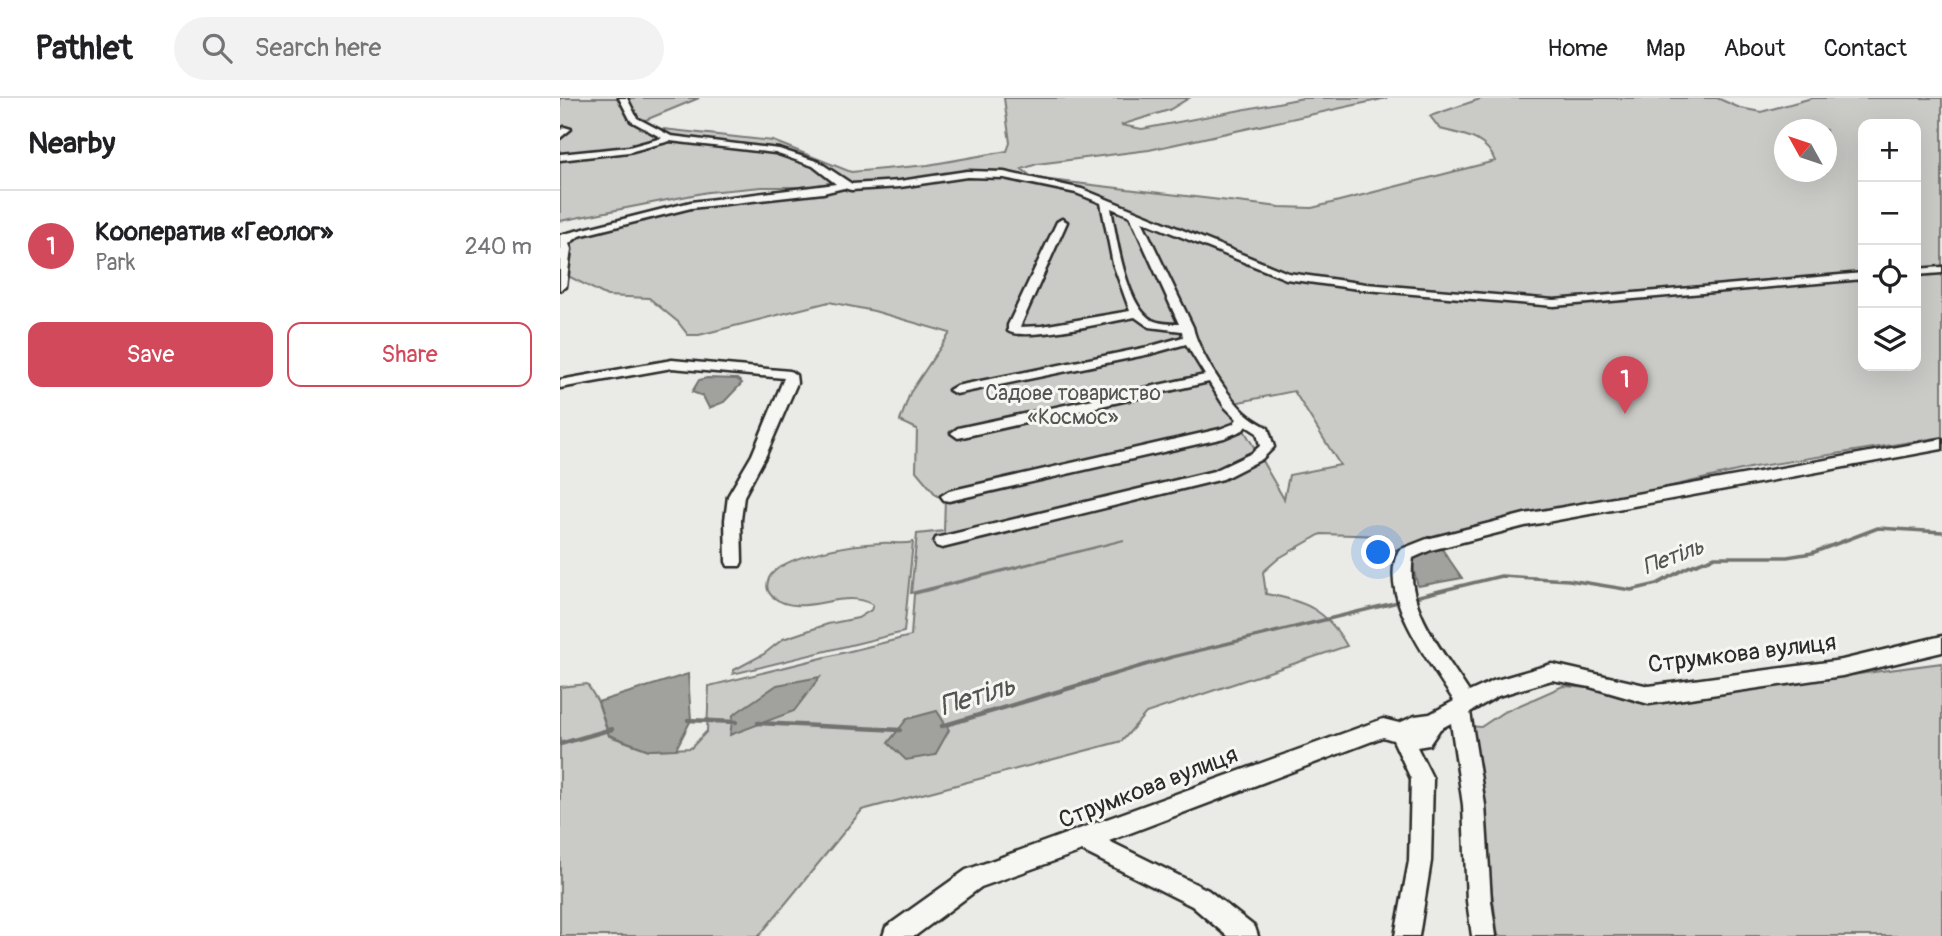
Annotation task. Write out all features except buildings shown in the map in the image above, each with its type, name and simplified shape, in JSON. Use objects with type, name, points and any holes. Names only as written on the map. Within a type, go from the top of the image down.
[{"type":"street","points":[[622,98],[634,119],[668,138],[776,151],[816,164],[844,185]]},
{"type":"street","points":[[560,157],[623,152],[668,138]]},
{"type":"street","points":[[560,238],[691,205],[823,190],[844,185],[872,187],[967,174],[988,174],[1064,187],[1105,200],[1286,276],[1340,285],[1519,302],[1599,300],[1858,276]]},
{"type":"street","points":[[1105,200],[1121,275],[1139,313],[1144,321],[1188,333]]},
{"type":"street","points":[[942,542],[1218,475],[1257,456],[1267,447],[1263,431],[1244,419],[1229,403],[1212,377],[1188,333],[1134,212]]},
{"type":"street","points":[[1062,222],[1044,257],[1041,271],[1014,331],[1042,330],[1139,313]]},
{"type":"street","points":[[560,287],[564,243],[577,234]]},
{"type":"street","points":[[1921,272],[1942,270]]},
{"type":"street","points":[[956,390],[1139,353],[1188,333]]},
{"type":"street","points":[[560,384],[672,365],[790,375],[790,383],[760,455],[736,496],[733,520],[734,562]]},
{"type":"street","points":[[958,433],[1212,377]]},
{"type":"street","points":[[949,496],[1224,433],[1238,427],[1244,419]]},
{"type":"street","points":[[1484,936],[1479,901],[1474,805],[1462,706],[1408,608],[1401,576],[1405,554],[1427,545],[1525,520],[1942,444]]},
{"type":"street","name":"Струмкова вулиця","points":[[895,936],[974,878],[1383,728],[1422,738],[1433,723],[1493,689],[1552,672],[1649,695],[1842,668],[1942,644]]},
{"type":"street","points":[[1400,734],[1422,779],[1420,861],[1407,936]]},
{"type":"street","points":[[1083,840],[1200,898],[1246,936]]},
{"type":"green space","name":"Садове товариство «Космос»","points":[[560,98],[699,98],[643,121],[654,128],[773,141],[851,172],[928,165],[1007,151],[1010,143],[1004,98],[1189,98],[1169,110],[1121,125],[1142,129],[1303,98],[1387,98],[1149,150],[1037,164],[1022,169],[1033,178],[1280,207],[1312,208],[1495,161],[1480,142],[1440,129],[1430,116],[1483,98],[1717,98],[1740,108],[1761,112],[1812,98],[1942,98],[1942,437],[1754,467],[1395,550],[1386,536],[1321,534],[1279,558],[1263,572],[1266,594],[1292,600],[1313,609],[1331,623],[1347,646],[1146,713],[1122,741],[862,810],[759,936],[560,936],[560,687],[587,684],[598,702],[609,736],[649,750],[691,748],[707,731],[709,686],[911,636],[914,594],[1124,540],[911,593],[917,534],[944,531],[945,497],[937,496],[916,471],[917,429],[900,421],[910,393],[950,333],[874,311],[829,302],[699,335],[688,335],[678,322],[649,298],[607,296],[568,276],[570,241],[577,235],[680,209],[840,188],[830,183],[806,187],[762,187],[708,192],[560,221]],"holes":[[[1294,391],[1340,465],[1289,475],[1284,499],[1229,404]]]},
{"type":"green space","points":[[913,542],[904,632],[733,674],[734,670],[764,654],[783,639],[828,624],[858,618],[871,610],[873,605],[849,599],[809,605],[784,603],[769,593],[769,578],[776,570],[803,557],[838,548]]},
{"type":"green space","points":[[1942,663],[1942,936],[1498,936],[1469,726],[1481,727],[1502,713],[1563,686],[1590,688],[1639,703]]},
{"type":"shaded area","points":[[737,379],[742,383],[724,402],[709,408],[703,396],[692,392],[699,380]]},
{"type":"shaded area","points":[[1442,549],[1462,578],[1418,586],[1411,561],[1420,553]]},
{"type":"shaded area","points":[[688,674],[691,720],[676,749],[649,750],[609,735],[598,702]]},
{"type":"shaded area","points":[[820,677],[794,711],[730,735],[733,715],[777,685]]},
{"type":"shaded area","points":[[937,711],[949,730],[935,755],[906,760],[888,743],[907,719]]},
{"type":"waterway","name":"Петіль","points":[[1415,597],[1501,576],[1569,580],[1631,590],[1657,584],[1688,567],[1715,557],[1787,557],[1812,553],[1878,528],[1942,532]]},
{"type":"waterway","name":"Петіль","points":[[1091,681],[1172,657],[1398,602]]},
{"type":"waterway","name":"Петіль","points":[[942,726],[1097,680]]},
{"type":"waterway","name":"Петіль","points":[[688,720],[736,722]]},
{"type":"waterway","name":"Петіль","points":[[758,723],[900,730]]},
{"type":"waterway","name":"Петіль","points":[[560,744],[612,729]]},
{"type":"place","name":"Кооператив «Геолог»","points":[[1625,414]]}]
